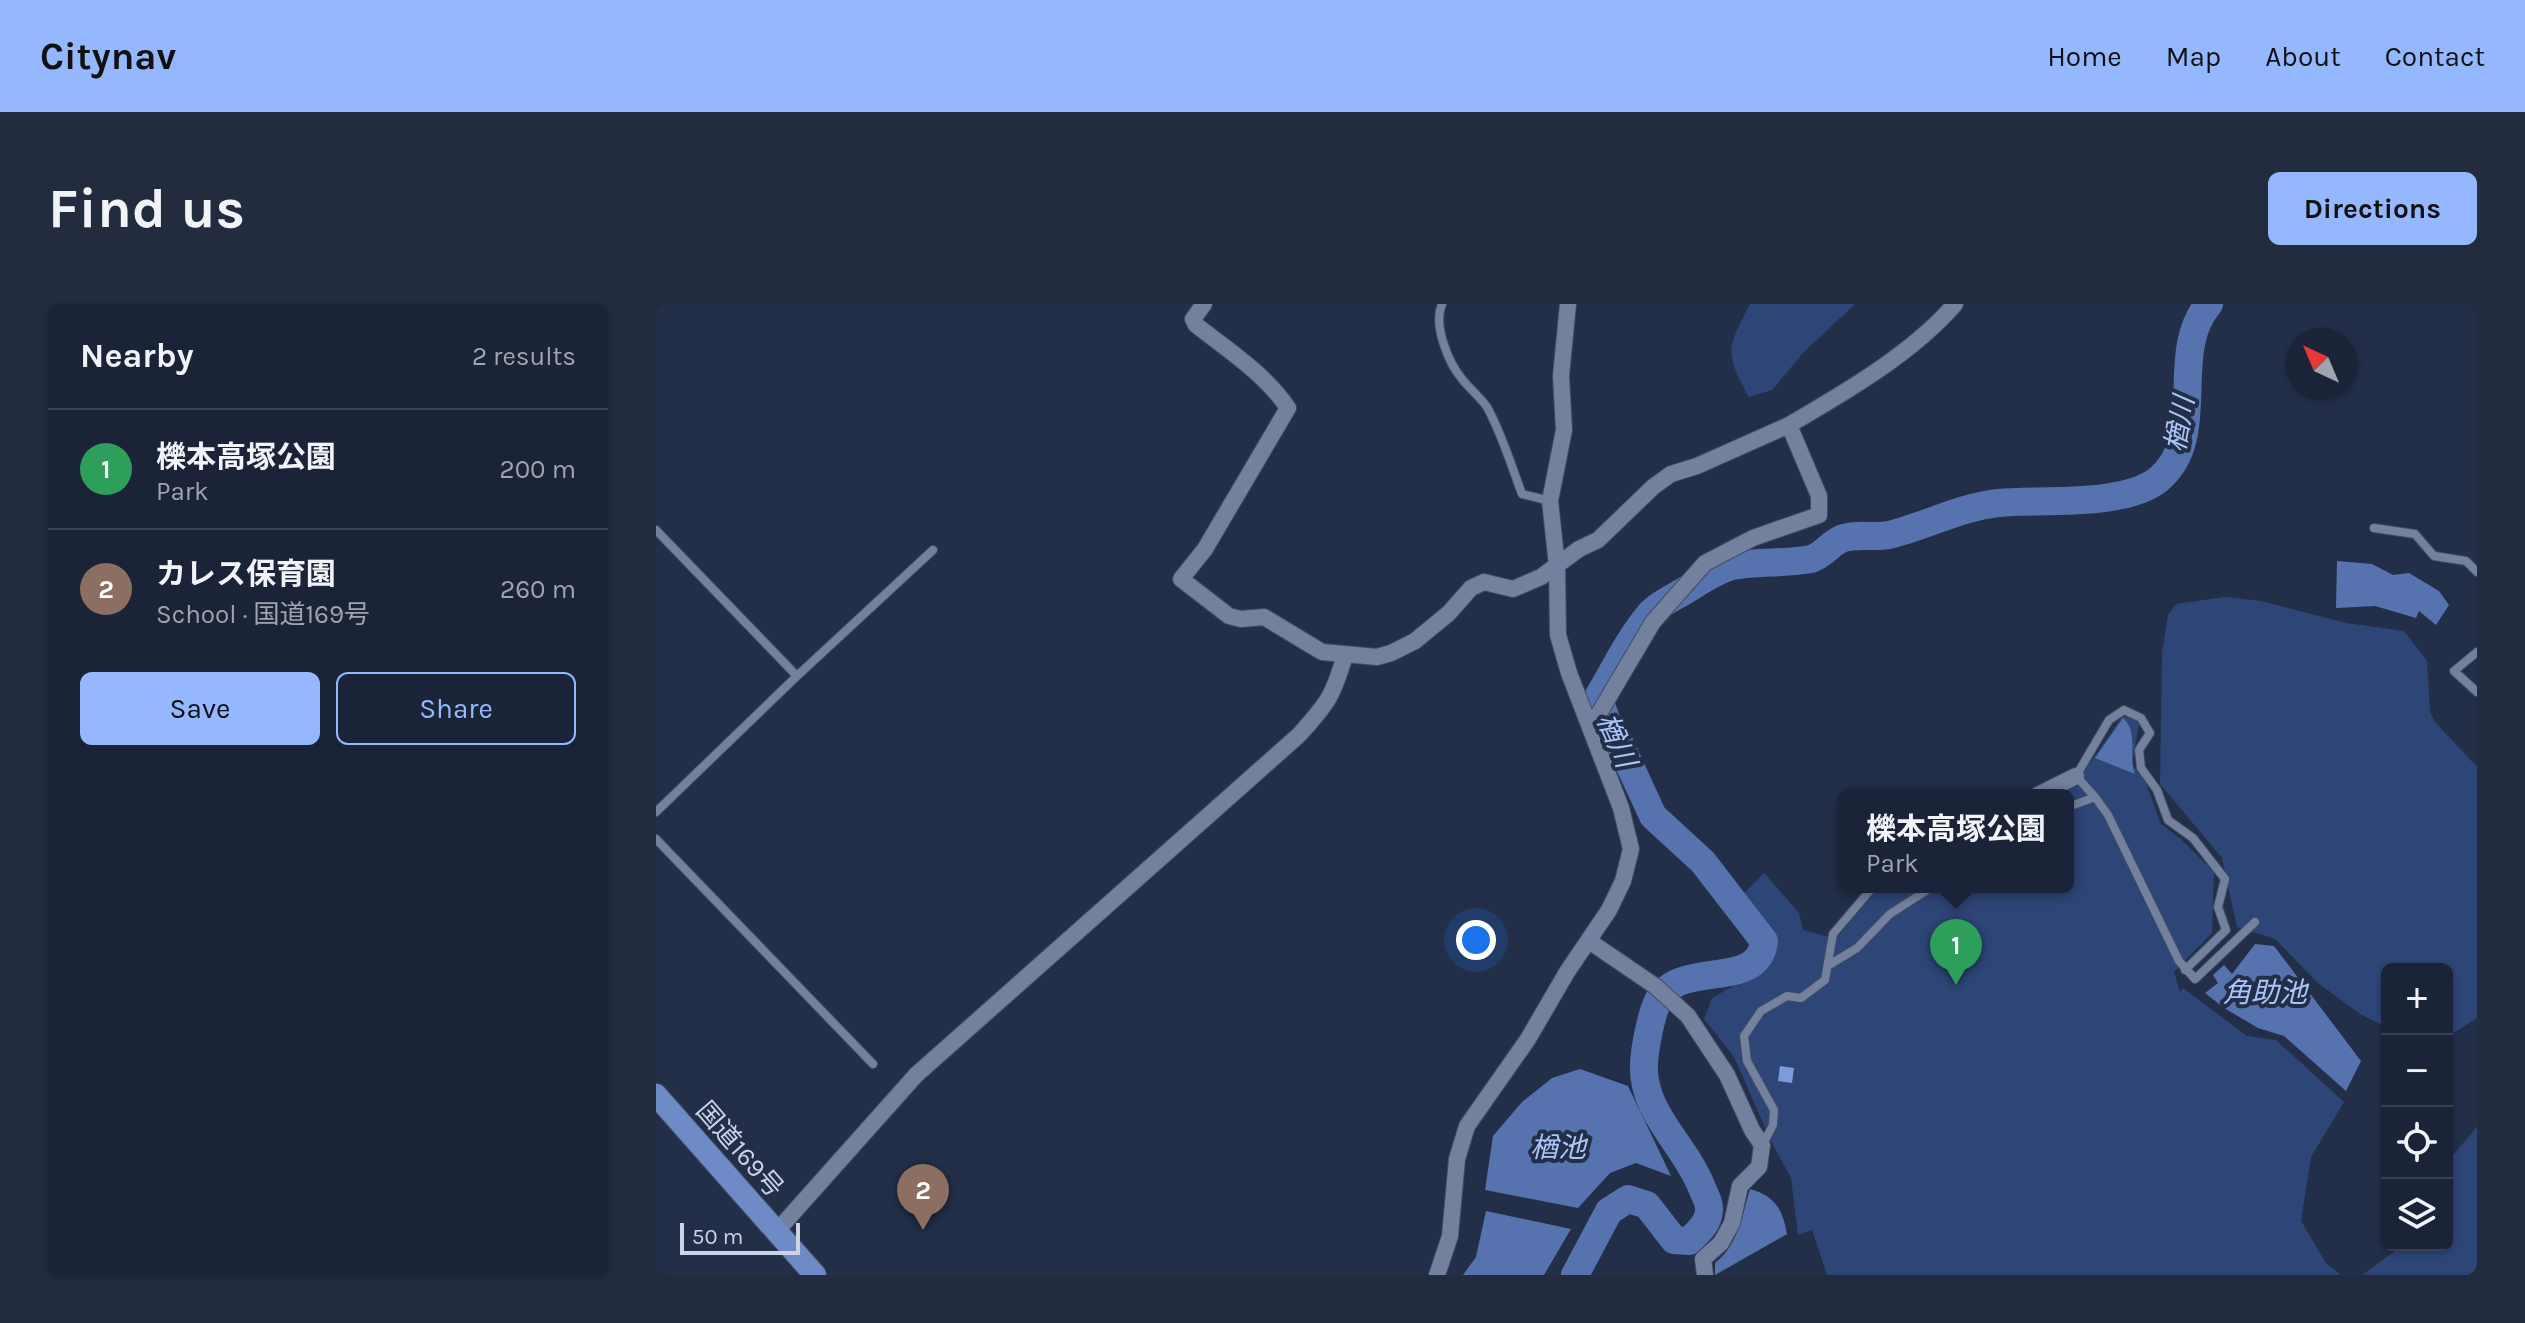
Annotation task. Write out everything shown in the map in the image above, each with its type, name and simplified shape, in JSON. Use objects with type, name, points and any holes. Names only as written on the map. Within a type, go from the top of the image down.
[{"type":"highway","name":"国道169号","points":[[656,1095],[815,1275]]},
{"type":"street","points":[[1204,304],[1193,319],[1196,325],[1251,368],[1288,408],[1205,549],[1181,579],[1229,616],[1241,619],[1264,617],[1322,652],[1377,657],[1415,641],[1449,613],[1471,588],[1484,582],[1513,589],[1541,577],[1579,549],[1598,540],[1653,487],[1671,474],[1710,461],[1789,425],[1897,355],[1940,321],[1955,304]]},
{"type":"street","points":[[1437,1275],[1450,1236],[1457,1159],[1467,1126],[1528,1039],[1567,972],[1609,910],[1623,881],[1631,849],[1621,808],[1569,673],[1558,635],[1557,566],[1550,501],[1564,430],[1561,376],[1568,304]]},
{"type":"street","points":[[1591,727],[1653,622],[1705,563],[1753,538],[1819,515],[1819,496],[1789,425]]},
{"type":"street","points":[[776,1232],[916,1075],[1299,735],[1327,705],[1345,655]]},
{"type":"street","points":[[2050,789],[2076,776]]},
{"type":"street","points":[[1589,941],[1655,986],[1688,1016],[1727,1075],[1762,1145],[1759,1167],[1740,1186],[1732,1223],[1721,1243],[1703,1259],[1705,1275]]},
{"type":"lane","points":[[1442,304],[1439,312],[1442,338],[1460,376],[1485,405],[1522,494],[1550,501]]},
{"type":"lane","points":[[2374,528],[2415,534],[2434,556],[2466,561],[2477,572]]},
{"type":"lane","points":[[656,530],[797,676]]},
{"type":"lane","points":[[656,812],[933,550]]},
{"type":"lane","points":[[2477,652],[2454,671],[2477,692]]},
{"type":"lane","points":[[2185,970],[2226,930],[2218,907],[2225,879],[2193,838],[2168,820],[2157,790],[2141,768],[2139,750],[2150,733],[2141,718],[2124,710],[2109,720],[2076,776],[2108,815],[2144,893],[2185,970],[2195,979],[2255,922]]},
{"type":"lane","points":[[2074,805],[2095,797]]},
{"type":"lane","points":[[656,839],[873,1064]]},
{"type":"lane","points":[[1762,1145],[1773,1125],[1774,1110],[1747,1061],[1744,1036],[1761,1011],[1787,996],[1801,998],[1825,980],[1833,934],[1868,893]]},
{"type":"lane","points":[[1829,965],[1857,948],[1890,914],[1923,893]]},
{"type":"shaded area","points":[[1750,304],[1855,304],[1804,352],[1772,390],[1749,397],[1735,370],[1732,350]]},
{"type":"shaded area","points":[[2224,597],[2261,601],[2346,623],[2404,631],[2427,661],[2430,712],[2435,722],[2477,767],[2477,1018],[2453,1033],[2453,963],[2381,963],[2381,1024],[2360,1014],[2318,983],[2275,939],[2237,927],[2222,858],[2160,784],[2162,653],[2168,615],[2176,604]]},
{"type":"shaded area","points":[[2132,716],[2139,724],[2132,765],[2144,778],[2161,824],[2214,872],[2212,933],[2174,972],[2180,992],[2183,988],[2247,1036],[2276,1040],[2344,1102],[2311,1157],[2301,1221],[2326,1263],[2341,1275],[1827,1275],[1812,1230],[1798,1235],[1791,1178],[1734,1057],[1704,1019],[1712,998],[1763,969],[1773,930],[1742,895],[1764,873],[1799,913],[1803,930],[1836,939],[1874,893],[2074,893],[2074,789],[2055,789],[2083,773],[2122,717]]},
{"type":"shaded area","points":[[2477,1127],[2477,1275],[2362,1275],[2395,1251],[2453,1251],[2453,1155]]},
{"type":"water","points":[[2337,561],[2372,564],[2393,575],[2409,573],[2439,591],[2449,605],[2436,625],[2419,611],[2416,618],[2375,606],[2336,608]]},
{"type":"water","points":[[2123,718],[2131,730],[2135,774],[2095,758]]},
{"type":"water","name":"角助池","points":[[2255,944],[2274,946],[2361,1061],[2346,1091],[2284,1036],[2258,1028],[2205,993],[2218,983],[2213,975],[2224,965],[2232,974]]},
{"type":"water","name":"楢池","points":[[1580,1069],[1628,1086],[1671,1176],[1636,1163],[1610,1173],[1578,1208],[1485,1190],[1493,1136],[1522,1102],[1552,1078]]},
{"type":"water","points":[[1750,1189],[1772,1200],[1783,1218],[1787,1234],[1715,1275],[1715,1263],[1734,1239]]},
{"type":"water","name":"楢池","points":[[1486,1211],[1571,1229],[1544,1275],[1463,1275],[1476,1257]]},
{"type":"building","points":[[1780,1066],[1794,1068],[1792,1083],[1778,1081]]},
{"type":"waterway","name":"楢川","points":[[1575,1275],[1609,1211],[1628,1199],[1647,1205],[1674,1240],[1689,1241],[1705,1224],[1709,1205],[1695,1172],[1649,1097],[1644,1063],[1649,1032],[1657,1003],[1667,989],[1681,981],[1748,966],[1759,957],[1764,941],[1703,862],[1653,816],[1607,722],[1598,697],[1635,634],[1657,607],[1732,566],[1811,559],[1846,537],[1889,535],[1985,505],[2105,498],[2144,488],[2159,479],[2174,461],[2182,440],[2191,346],[2197,324],[2209,304]]},
{"type":"place","name":"櫟本高塚公園","points":[[1956,985]]},
{"type":"place","name":"カレス保育園","points":[[923,1230]]}]
